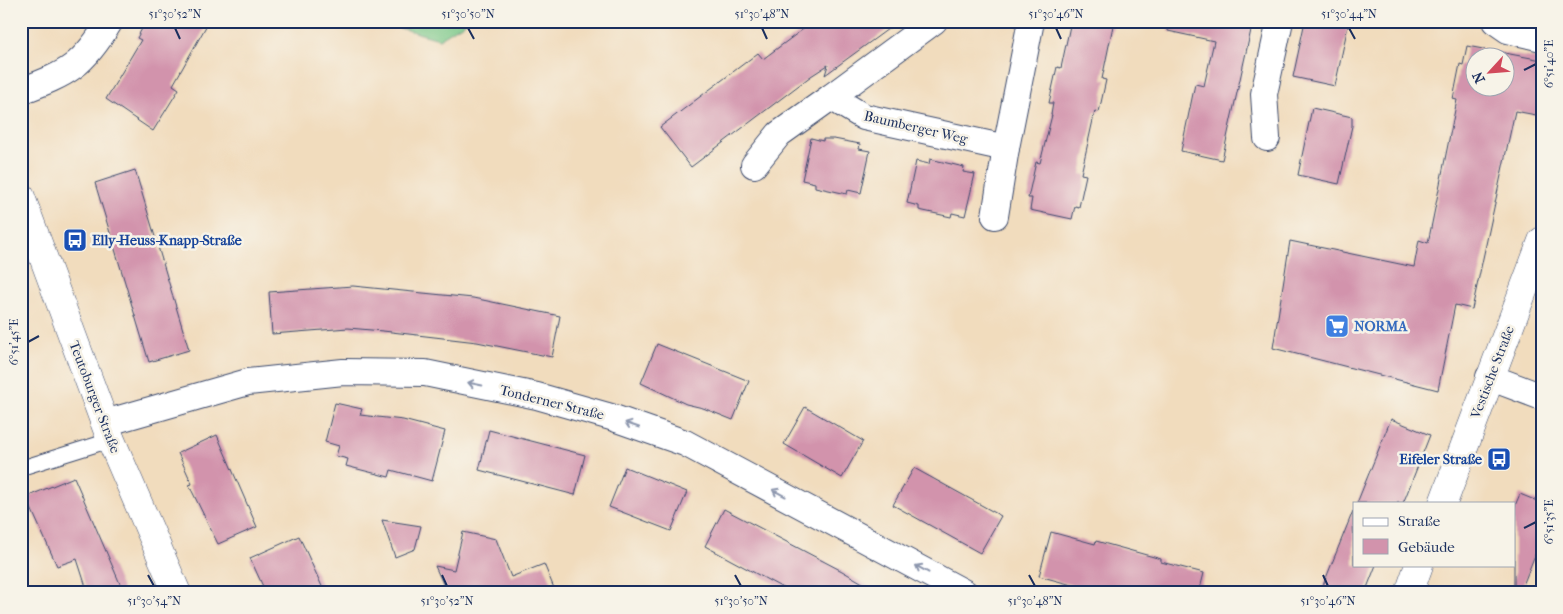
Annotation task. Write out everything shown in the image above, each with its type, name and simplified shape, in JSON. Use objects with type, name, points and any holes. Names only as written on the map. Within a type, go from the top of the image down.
[{"type":"main road","name":"Teutoburger Straße","points":[[21,197],[108,432],[178,593]]},
{"type":"main road","name":"Vestische Straße","points":[[1443,502],[1489,377],[1542,241]]},
{"type":"main road","points":[[1409,593],[1419,566]]},
{"type":"street","points":[[21,91],[75,67],[96,44],[110,21]]},
{"type":"street","points":[[754,165],[779,134],[934,21]]},
{"type":"street","points":[[995,216],[1006,148],[1031,21]]},
{"type":"street","points":[[1267,138],[1264,94],[1280,21]]},
{"type":"street","points":[[1495,21],[1508,30],[1542,38]]},
{"type":"street","name":"Baumberger Weg","points":[[831,97],[864,117],[1006,148]]},
{"type":"street","name":"Tonderner Straße","points":[[108,432],[248,382],[344,372],[425,373],[537,396],[685,443],[965,593]]},
{"type":"street","points":[[1489,377],[1542,397]]},
{"type":"lane","points":[[21,468],[108,432]]},
{"type":"green space","points":[[375,21],[468,21],[439,39]]},
{"type":"building","points":[[146,21],[209,21],[173,85],[179,89],[153,131],[106,99],[141,40],[137,38]]},
{"type":"building","points":[[814,21],[899,21],[825,75],[828,65],[811,76],[691,167],[660,127],[758,53],[763,59]]},
{"type":"building","points":[[1071,21],[1114,21],[1102,79],[1106,80],[1099,112],[1095,111],[1081,174],[1086,175],[1079,207],[1075,206],[1072,219],[1030,210],[1032,198],[1028,198],[1036,162],[1040,163],[1052,115],[1053,103],[1049,103],[1057,67],[1061,68]]},
{"type":"building","points":[[1169,21],[1253,21],[1222,160],[1181,151],[1195,84],[1204,86],[1214,41],[1168,31]]},
{"type":"building","points":[[1305,21],[1349,21],[1335,86],[1293,77]]},
{"type":"building","points":[[1466,51],[1466,98],[1516,98],[1516,55],[1542,60],[1542,90],[1536,115],[1515,111],[1472,309],[1455,305],[1438,390],[1273,348],[1290,241],[1414,267],[1419,240],[1428,243],[1457,100],[1453,99],[1460,64],[1463,65]]},
{"type":"building","points":[[1312,108],[1352,117],[1352,126],[1339,184],[1298,175]]},
{"type":"building","points":[[811,138],[823,141],[823,139],[834,139],[860,144],[859,149],[870,151],[861,193],[848,190],[847,194],[815,187],[815,183],[802,180]]},
{"type":"building","points":[[930,159],[964,167],[963,172],[975,174],[965,216],[952,213],[951,217],[919,210],[919,206],[907,203],[916,161],[929,164]]},
{"type":"building","points":[[135,170],[189,350],[149,362],[95,183]]},
{"type":"building","points":[[353,286],[473,298],[560,316],[552,357],[477,342],[348,328],[272,334],[269,292]]},
{"type":"building","points":[[657,344],[749,381],[733,420],[703,408],[686,404],[641,383]]},
{"type":"building","points":[[335,403],[362,409],[360,415],[403,420],[445,431],[432,481],[391,470],[389,477],[346,466],[348,459],[336,456],[339,446],[325,442]]},
{"type":"building","points":[[805,407],[863,441],[842,478],[784,444]]},
{"type":"building","points":[[1391,419],[1430,435],[1403,502],[1357,502]]},
{"type":"building","points":[[489,430],[585,455],[575,495],[479,470]]},
{"type":"building","points":[[217,435],[257,527],[218,544],[189,485],[192,484],[178,453]]},
{"type":"building","points":[[625,467],[687,492],[671,531],[609,507]]},
{"type":"building","points":[[914,468],[1001,516],[980,553],[893,505]]},
{"type":"building","points":[[74,477],[124,593],[88,593],[77,559],[57,566],[26,497]]},
{"type":"building","points":[[1520,494],[1542,503],[1542,537],[1520,593],[1514,593],[1516,503]]},
{"type":"building","points":[[724,509],[880,593],[792,593],[705,546]]},
{"type":"building","points":[[1353,511],[1353,566],[1376,566],[1365,593],[1320,593]]},
{"type":"building","points":[[382,520],[421,526],[415,549],[395,557]]},
{"type":"building","points":[[463,532],[496,539],[511,577],[544,564],[556,593],[447,593],[435,566],[454,570]]},
{"type":"building","points":[[1051,532],[1095,544],[1096,541],[1161,559],[1161,562],[1204,573],[1199,593],[1081,593],[1083,588],[1039,576]]},
{"type":"building","points":[[299,536],[325,593],[266,593],[250,558]]},
{"type":"place","name":"Elly-Heuss-Knapp-Straße","points":[[75,240]]},
{"type":"place","name":"NORMA","points":[[1337,326]]},
{"type":"place","name":"Eifeler Straße","points":[[1499,459]]}]
